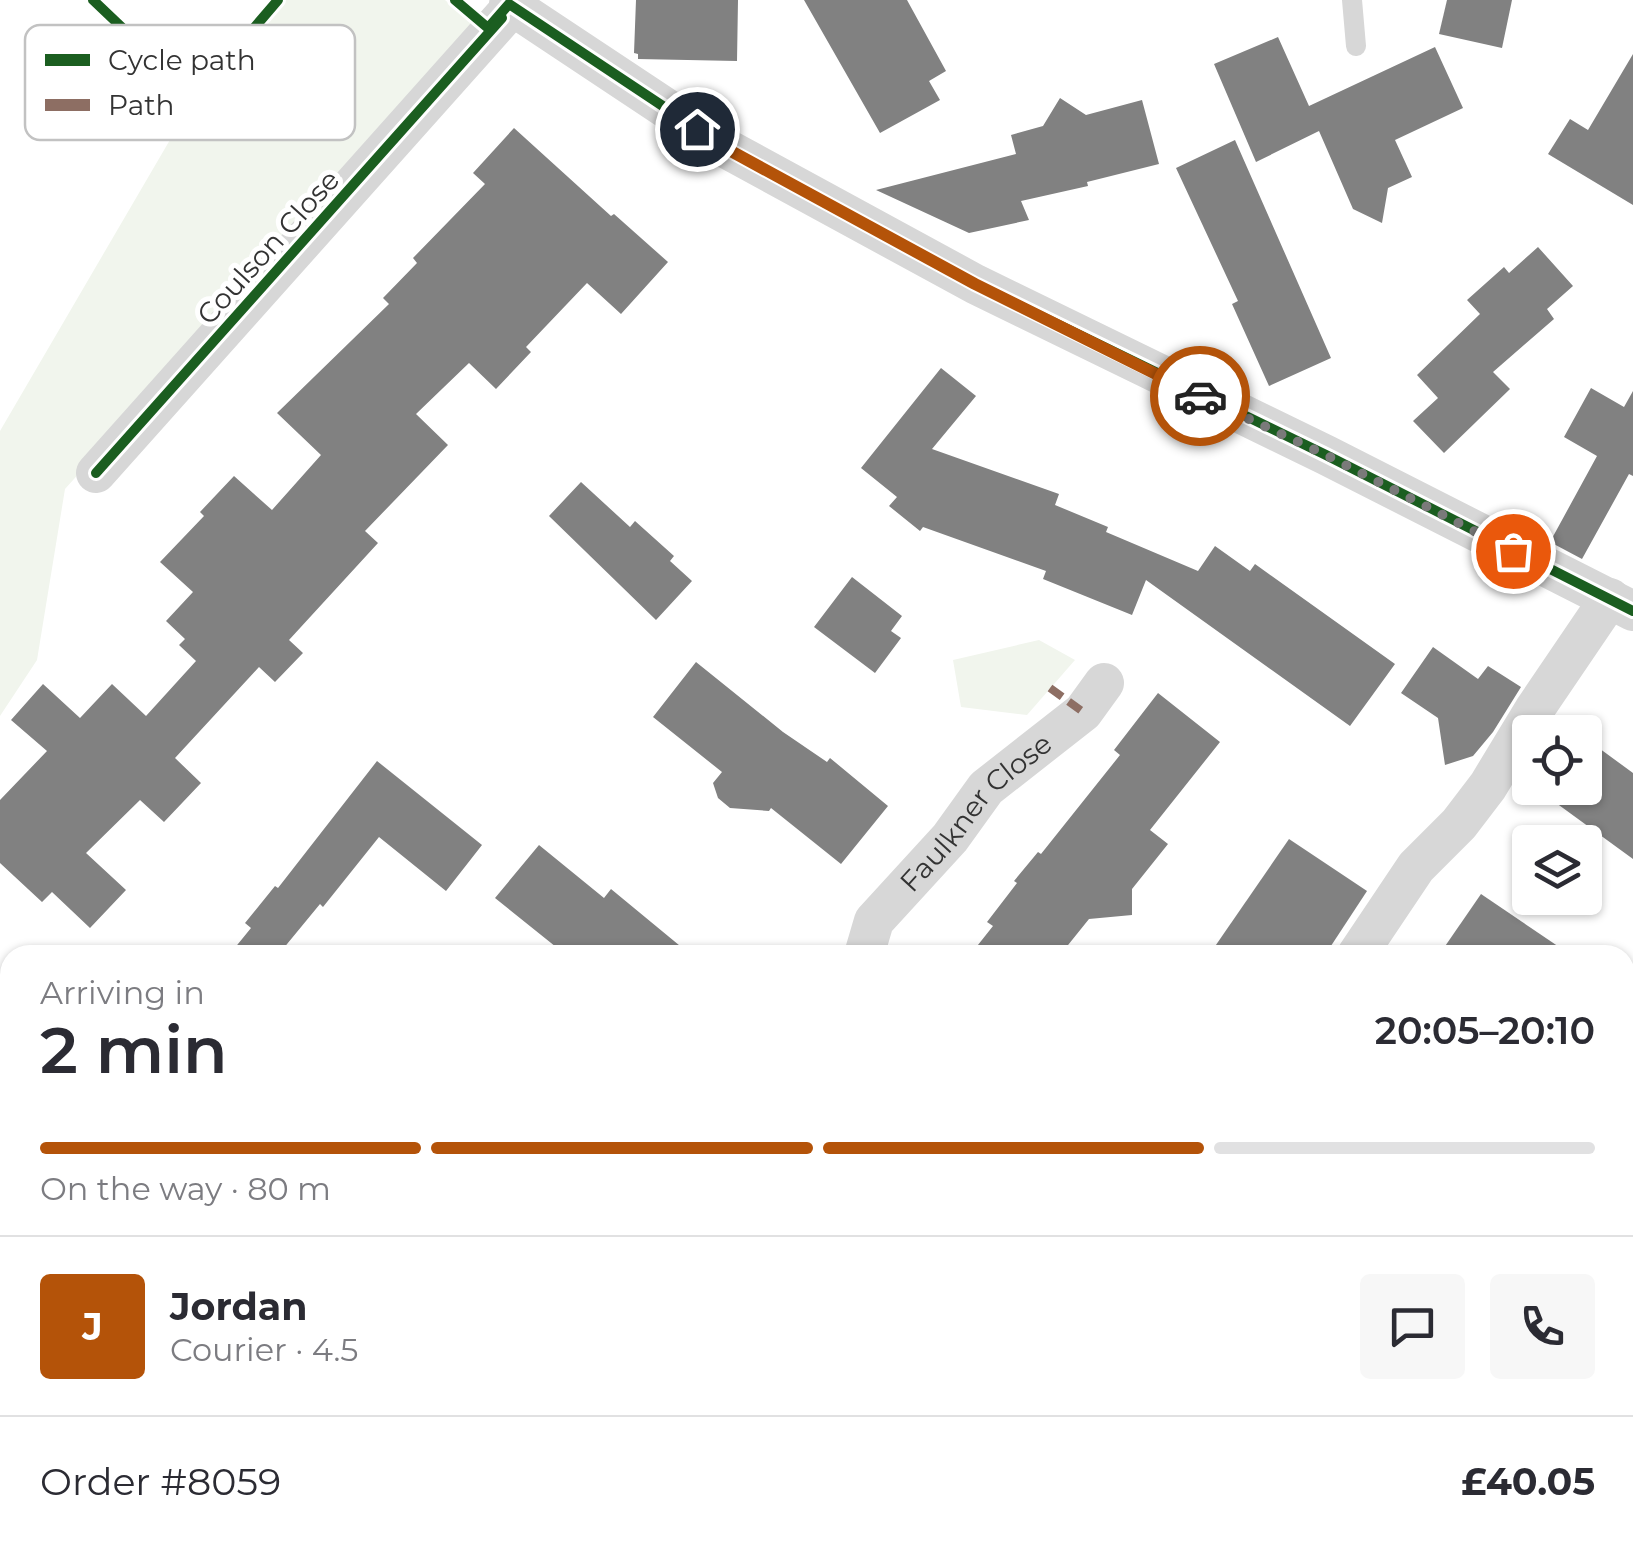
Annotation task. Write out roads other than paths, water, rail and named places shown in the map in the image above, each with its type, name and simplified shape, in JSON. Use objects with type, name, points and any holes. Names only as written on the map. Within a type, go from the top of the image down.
[{"type":"street","name":"Coulson Close","points":[[96,473],[508,4]]},
{"type":"street","points":[[508,4],[729,150],[975,284],[1622,605],[1534,710],[1488,786],[1459,824],[1416,866],[1363,945]]},
{"type":"street","name":"Faulkner Close","points":[[867,945],[874,922],[950,838],[986,788],[1082,712],[1104,683]]},
{"type":"lane","points":[[1352,0],[1356,46]]}]
